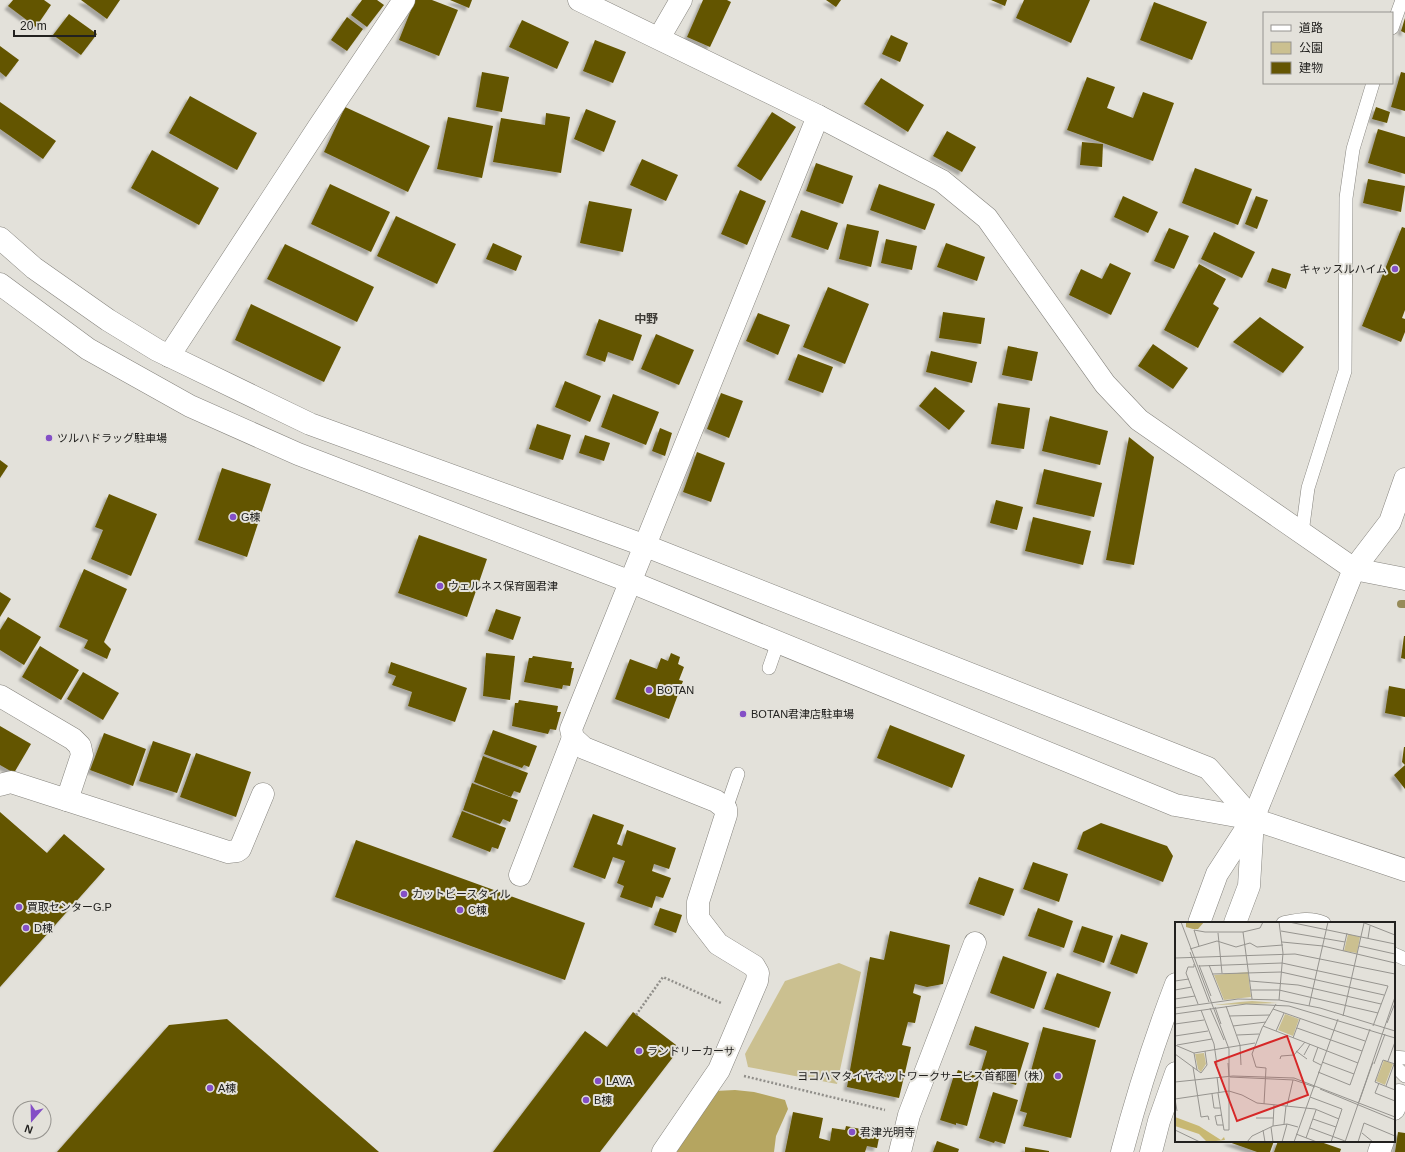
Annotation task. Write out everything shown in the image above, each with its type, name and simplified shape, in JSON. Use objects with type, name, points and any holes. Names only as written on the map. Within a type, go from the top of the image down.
[{"type":"street","points":[[169,356],[318,128],[404,0]]},
{"type":"street","points":[[579,0],[818,116],[942,181],[987,218],[1106,384],[1139,420],[1354,569],[1405,579]]},
{"type":"street","points":[[659,38],[681,0]]},
{"type":"street","points":[[520,875],[573,738],[571,729],[818,116]]},
{"type":"street","points":[[0,238],[34,268],[102,315],[169,356],[310,424],[646,546],[1208,768],[1253,819],[1249,886],[1235,922]]},
{"type":"street","points":[[0,284],[14,296],[88,349],[190,406],[298,454],[631,582],[1175,805],[1253,819],[1405,870]]},
{"type":"street","points":[[1199,922],[1217,874],[1253,819],[1354,569],[1390,522],[1405,479]]},
{"type":"street","points":[[0,696],[73,739],[80,746],[82,755],[67,800]]},
{"type":"street","points":[[573,738],[584,748],[716,801],[726,809],[726,815],[698,902],[698,918],[718,944],[754,966],[758,973],[757,981],[719,1070],[663,1152]]},
{"type":"street","points":[[0,785],[11,782],[228,852],[237,852],[240,849],[263,794]]},
{"type":"street","points":[[900,1152],[909,1115],[975,943]]},
{"type":"street","points":[[1122,1152],[1151,1053],[1175,987]]},
{"type":"street","points":[[1151,1152],[1159,1121],[1175,1076]]},
{"type":"street","points":[[1379,1152],[1383,1142]]},
{"type":"lane","points":[[1393,25],[1402,0]]},
{"type":"lane","points":[[1302,533],[1308,488],[1345,371],[1346,198],[1353,148],[1373,84]]},
{"type":"lane","points":[[769,668],[778,642]]},
{"type":"lane","points":[[726,809],[738,774]]},
{"type":"lane","points":[[1288,922],[1304,919],[1321,922]]},
{"type":"lane","points":[[1395,954],[1405,959]]},
{"type":"lane","points":[[1395,1057],[1405,1058]]},
{"type":"lane","points":[[1395,1071],[1399,1093]]},
{"type":"path","points":[[636,1015],[663,977],[725,1004]]},
{"type":"path","points":[[719,1070],[909,1115]]},
{"type":"green space","points":[[839,963],[861,972],[837,1084],[748,1067],[745,1054],[785,981]]},
{"type":"shaded area","points":[[735,1090],[754,1092],[785,1100],[788,1109],[776,1136],[774,1152],[668,1152],[715,1091]]},
{"type":"building","points":[[13,0],[44,0],[51,5],[36,27],[8,6]]},
{"type":"building","points":[[81,0],[120,0],[107,19]]},
{"type":"building","points":[[362,0],[377,0],[384,5],[367,27],[351,15]]},
{"type":"building","points":[[415,0],[432,0],[458,10],[439,56],[399,40]]},
{"type":"building","points":[[450,0],[472,0],[469,8]]},
{"type":"building","points":[[703,0],[727,0],[731,2],[710,47],[687,37]]},
{"type":"building","points":[[826,0],[841,0],[836,7]]},
{"type":"building","points":[[991,0],[1007,0],[1005,6]]},
{"type":"building","points":[[1024,0],[1090,0],[1071,43],[1016,18]]},
{"type":"building","points":[[1154,2],[1207,22],[1192,60],[1140,40]]},
{"type":"building","points":[[69,14],[97,34],[81,55],[53,35]]},
{"type":"building","points":[[347,17],[363,29],[347,51],[331,40]]},
{"type":"building","points":[[1405,18],[1405,33],[1401,31]]},
{"type":"building","points":[[522,20],[569,42],[557,69],[509,47]]},
{"type":"building","points":[[891,35],[908,43],[900,62],[882,54]]},
{"type":"building","points":[[595,40],[626,52],[613,83],[583,71]]},
{"type":"building","points":[[0,46],[19,60],[6,77],[0,72]]},
{"type":"building","points":[[482,72],[509,77],[502,112],[476,107]]},
{"type":"building","points":[[1401,72],[1405,73],[1405,111],[1391,107]]},
{"type":"building","points":[[1087,77],[1115,87],[1107,108],[1133,118],[1143,92],[1174,103],[1153,161],[1067,130]]},
{"type":"building","points":[[881,78],[924,105],[908,132],[864,104]]},
{"type":"building","points":[[190,96],[257,133],[237,170],[169,133]]},
{"type":"building","points":[[0,102],[56,141],[43,159],[0,129]]},
{"type":"building","points":[[345,107],[430,146],[408,192],[324,152]]},
{"type":"building","points":[[1376,107],[1390,112],[1387,123],[1372,119]]},
{"type":"building","points":[[586,109],[616,121],[604,152],[574,139]]},
{"type":"building","points":[[772,112],[796,127],[761,181],[737,166]]},
{"type":"building","points":[[546,113],[570,117],[561,173],[493,162],[501,118],[545,125]]},
{"type":"building","points":[[448,117],[493,126],[482,178],[437,169]]},
{"type":"building","points":[[1378,129],[1405,137],[1405,174],[1368,163]]},
{"type":"building","points":[[947,131],[976,147],[962,172],[933,156]]},
{"type":"building","points":[[1082,142],[1103,144],[1102,167],[1080,165]]},
{"type":"building","points":[[152,150],[219,188],[199,225],[131,188]]},
{"type":"building","points":[[642,159],[678,175],[666,201],[630,185]]},
{"type":"building","points":[[816,163],[853,176],[843,204],[806,191]]},
{"type":"building","points":[[1195,168],[1252,189],[1238,225],[1182,203]]},
{"type":"building","points":[[1368,179],[1405,186],[1401,212],[1363,203]]},
{"type":"building","points":[[330,184],[390,212],[371,252],[311,224]]},
{"type":"building","points":[[879,184],[935,204],[925,230],[870,210]]},
{"type":"building","points":[[740,190],[766,201],[747,245],[721,234]]},
{"type":"building","points":[[1123,196],[1158,212],[1148,233],[1114,217]]},
{"type":"building","points":[[1256,196],[1268,200],[1257,229],[1245,224]]},
{"type":"building","points":[[589,201],[632,209],[623,252],[580,243]]},
{"type":"building","points":[[801,210],[838,223],[828,250],[791,237]]},
{"type":"building","points":[[396,216],[456,244],[437,284],[377,256]]},
{"type":"building","points":[[847,224],[879,231],[871,267],[839,259]]},
{"type":"building","name":"キャッスルハイム","points":[[1402,227],[1405,228],[1405,310],[1402,318],[1405,319],[1405,332],[1401,342],[1362,326]]},
{"type":"building","points":[[1169,228],[1189,236],[1174,269],[1154,261]]},
{"type":"building","points":[[1214,232],[1255,252],[1242,278],[1201,259]]},
{"type":"building","points":[[886,239],[917,246],[912,270],[881,263]]},
{"type":"building","points":[[493,243],[522,256],[516,271],[486,259]]},
{"type":"building","points":[[946,243],[985,257],[977,281],[937,267]]},
{"type":"building","points":[[285,244],[374,287],[357,322],[267,279]]},
{"type":"building","points":[[1110,263],[1131,273],[1111,315],[1069,295],[1081,269],[1102,279]]},
{"type":"building","points":[[1199,264],[1226,279],[1213,304],[1219,308],[1198,348],[1164,330]]},
{"type":"building","points":[[1272,268],[1291,274],[1286,289],[1267,282]]},
{"type":"building","points":[[828,287],[869,304],[845,364],[803,347]]},
{"type":"building","points":[[251,304],[341,347],[324,382],[235,340]]},
{"type":"building","points":[[943,312],[985,318],[981,344],[939,338]]},
{"type":"building","points":[[758,313],[790,325],[778,355],[746,341]]},
{"type":"building","points":[[1260,317],[1304,347],[1283,373],[1233,342]]},
{"type":"building","points":[[599,319],[642,335],[633,361],[608,352],[605,362],[586,355]]},
{"type":"building","points":[[656,334],[694,350],[679,385],[641,369]]},
{"type":"building","points":[[1153,344],[1188,368],[1173,389],[1138,366]]},
{"type":"building","points":[[1008,346],[1038,352],[1032,381],[1002,375]]},
{"type":"building","points":[[931,351],[977,362],[972,383],[926,372]]},
{"type":"building","points":[[798,354],[833,367],[823,393],[788,380]]},
{"type":"building","points":[[565,381],[601,396],[590,422],[555,407]]},
{"type":"building","points":[[935,387],[965,411],[949,430],[919,406]]},
{"type":"building","points":[[721,393],[743,401],[729,438],[707,429]]},
{"type":"building","points":[[613,394],[659,412],[646,445],[601,427]]},
{"type":"building","points":[[998,403],[1030,408],[1024,449],[991,444]]},
{"type":"building","points":[[1050,416],[1108,431],[1100,465],[1042,451]]},
{"type":"building","points":[[537,424],[571,435],[563,460],[529,449]]},
{"type":"building","points":[[660,428],[672,433],[665,456],[652,451]]},
{"type":"building","points":[[585,435],[610,443],[604,461],[579,453]]},
{"type":"building","points":[[1129,437],[1154,457],[1134,565],[1106,560]]},
{"type":"building","points":[[697,452],[725,463],[711,502],[683,492]]},
{"type":"building","points":[[0,460],[8,466],[0,478]]},
{"type":"building","name":"G棟","points":[[222,468],[271,484],[247,557],[198,540]]},
{"type":"building","points":[[1044,469],[1102,483],[1094,517],[1036,504]]},
{"type":"building","points":[[109,494],[157,514],[131,576],[91,559],[103,530],[95,527]]},
{"type":"building","points":[[996,500],[1023,507],[1017,530],[990,523]]},
{"type":"building","points":[[1033,517],[1091,531],[1083,565],[1025,551]]},
{"type":"building","points":[[419,535],[487,559],[467,617],[398,593]]},
{"type":"building","points":[[84,569],[127,589],[104,642],[111,649],[107,659],[84,648],[88,640],[59,627]]},
{"type":"building","points":[[0,592],[11,599],[0,617]]},
{"type":"building","points":[[496,609],[521,617],[513,640],[488,631]]},
{"type":"building","points":[[8,617],[41,637],[24,665],[0,650],[0,630]]},
{"type":"building","points":[[1405,636],[1405,659],[1401,658]]},
{"type":"building","points":[[40,646],[79,670],[61,700],[22,677]]},
{"type":"building","points":[[486,653],[515,656],[510,700],[483,696]]},
{"type":"building","name":"BOTAN","points":[[671,653],[680,657],[678,664],[684,667],[679,680],[683,681],[669,719],[615,699],[630,659],[657,669],[661,658],[668,661]]},
{"type":"building","points":[[533,656],[572,662],[571,668],[574,668],[570,686],[563,685],[562,689],[524,682],[529,658],[532,658]]},
{"type":"building","points":[[391,662],[467,688],[455,722],[408,706],[412,692],[392,685],[396,676],[388,673]]},
{"type":"building","points":[[83,672],[119,693],[103,720],[67,699]]},
{"type":"building","points":[[1389,686],[1405,689],[1405,717],[1385,713]]},
{"type":"building","points":[[519,700],[558,706],[557,712],[561,712],[556,730],[550,729],[548,734],[512,726],[515,703],[518,703]]},
{"type":"building","points":[[890,725],[965,755],[952,788],[877,758]]},
{"type":"building","points":[[0,726],[31,744],[14,773],[0,765]]},
{"type":"building","points":[[493,730],[537,746],[529,767],[524,765],[522,768],[484,754]]},
{"type":"building","points":[[104,733],[146,749],[133,786],[90,770]]},
{"type":"building","points":[[153,741],[191,754],[177,793],[139,781]]},
{"type":"building","points":[[1405,747],[1405,765],[1402,762]]},
{"type":"building","points":[[196,753],[251,772],[236,817],[180,797]]},
{"type":"building","points":[[483,756],[528,773],[520,793],[514,791],[511,797],[474,782]]},
{"type":"building","points":[[1405,765],[1405,789],[1394,775]]},
{"type":"building","points":[[472,783],[518,800],[510,822],[503,819],[500,824],[463,810]]},
{"type":"building","points":[[462,811],[506,828],[498,849],[492,847],[490,852],[452,837]]},
{"type":"building","name":"D棟","points":[[0,812],[47,853],[64,834],[105,869],[0,987]]},
{"type":"building","points":[[593,814],[624,825],[617,844],[622,846],[627,830],[676,848],[669,869],[654,864],[652,871],[671,878],[663,898],[656,896],[652,908],[620,897],[624,886],[617,883],[625,861],[613,857],[605,879],[573,867]]},
{"type":"building","points":[[1101,823],[1167,846],[1173,856],[1163,882],[1077,849],[1083,832]]},
{"type":"building","name":"C棟","points":[[356,840],[585,923],[565,980],[335,897]]},
{"type":"building","points":[[1033,862],[1068,874],[1059,902],[1023,889]]},
{"type":"building","points":[[979,877],[1014,889],[1004,916],[969,904]]},
{"type":"building","points":[[660,908],[682,915],[676,933],[654,925]]},
{"type":"building","points":[[1038,908],[1073,921],[1064,948],[1028,936]]},
{"type":"building","points":[[1082,926],[1113,936],[1104,963],[1073,952]]},
{"type":"building","points":[[890,931],[950,945],[943,984],[927,987],[915,984],[913,993],[921,996],[915,1023],[908,1022],[902,1045],[911,1047],[899,1098],[847,1087],[870,957],[884,960]]},
{"type":"building","points":[[1121,934],[1148,943],[1137,974],[1110,964]]},
{"type":"building","points":[[1003,956],[1047,972],[1034,1009],[990,993]]},
{"type":"building","points":[[1057,973],[1111,992],[1099,1028],[1044,1009]]},
{"type":"building","name":"B棟","points":[[633,1012],[680,1048],[600,1152],[493,1152],[585,1031],[607,1047]]},
{"type":"building","name":"A棟","points":[[227,1019],[379,1152],[57,1152],[169,1025]]},
{"type":"building","points":[[975,1026],[1029,1043],[1016,1085],[980,1074],[987,1051],[969,1045]]},
{"type":"building","name":"ヨコハマタイヤネットワークサービス首都圏（株）","points":[[1043,1027],[1096,1040],[1071,1138],[1023,1126],[1027,1113],[1020,1111]]},
{"type":"building","points":[[958,1070],[979,1077],[967,1126],[956,1123],[956,1125],[940,1120],[954,1075],[956,1075]]},
{"type":"building","points":[[993,1092],[1018,1100],[1005,1144],[995,1141],[994,1143],[979,1138]]},
{"type":"building","name":"君津光明寺","points":[[793,1112],[823,1118],[819,1138],[830,1141],[832,1128],[845,1130],[846,1126],[880,1133],[877,1148],[867,1146],[865,1152],[785,1152]]},
{"type":"building","points":[[1398,1132],[1405,1133],[1405,1152],[1395,1152]]},
{"type":"building","points":[[937,1141],[959,1149],[958,1152],[933,1152]]},
{"type":"building","points":[[1229,1142],[1274,1142],[1270,1152],[1257,1152]]},
{"type":"building","points":[[1278,1142],[1321,1142],[1341,1149],[1340,1152],[1274,1152]]},
{"type":"building","points":[[1025,1147],[1049,1151],[1049,1152],[1025,1152]]},
{"type":"place","name":"キャッスルハイム","points":[[1395,269]]},
{"type":"place","name":"ツルハドラッグ駐車場","points":[[49,438]]},
{"type":"place","name":"G棟","points":[[233,517]]},
{"type":"place","name":"ウェルネス保育園君津","points":[[440,586]]},
{"type":"place","name":"BOTAN","points":[[649,690]]},
{"type":"place","name":"BOTAN君津店駐車場","points":[[743,714]]},
{"type":"place","name":"カットビースタイル","points":[[404,894]]},
{"type":"place","name":"買取センターG.P","points":[[19,907]]},
{"type":"place","name":"C棟","points":[[460,910]]},
{"type":"place","name":"D棟","points":[[26,928]]},
{"type":"place","name":"ランドリーカーサ","points":[[639,1051]]},
{"type":"place","name":"ヨコハマタイヤネットワークサービス首都圏（株）","points":[[1058,1076]]},
{"type":"place","name":"LAVA","points":[[598,1081]]},
{"type":"place","name":"A棟","points":[[210,1088]]},
{"type":"place","name":"B棟","points":[[586,1100]]},
{"type":"place","name":"君津光明寺","points":[[852,1132]]},
{"type":"district","name":"中野","points":[[646,319]]}]
